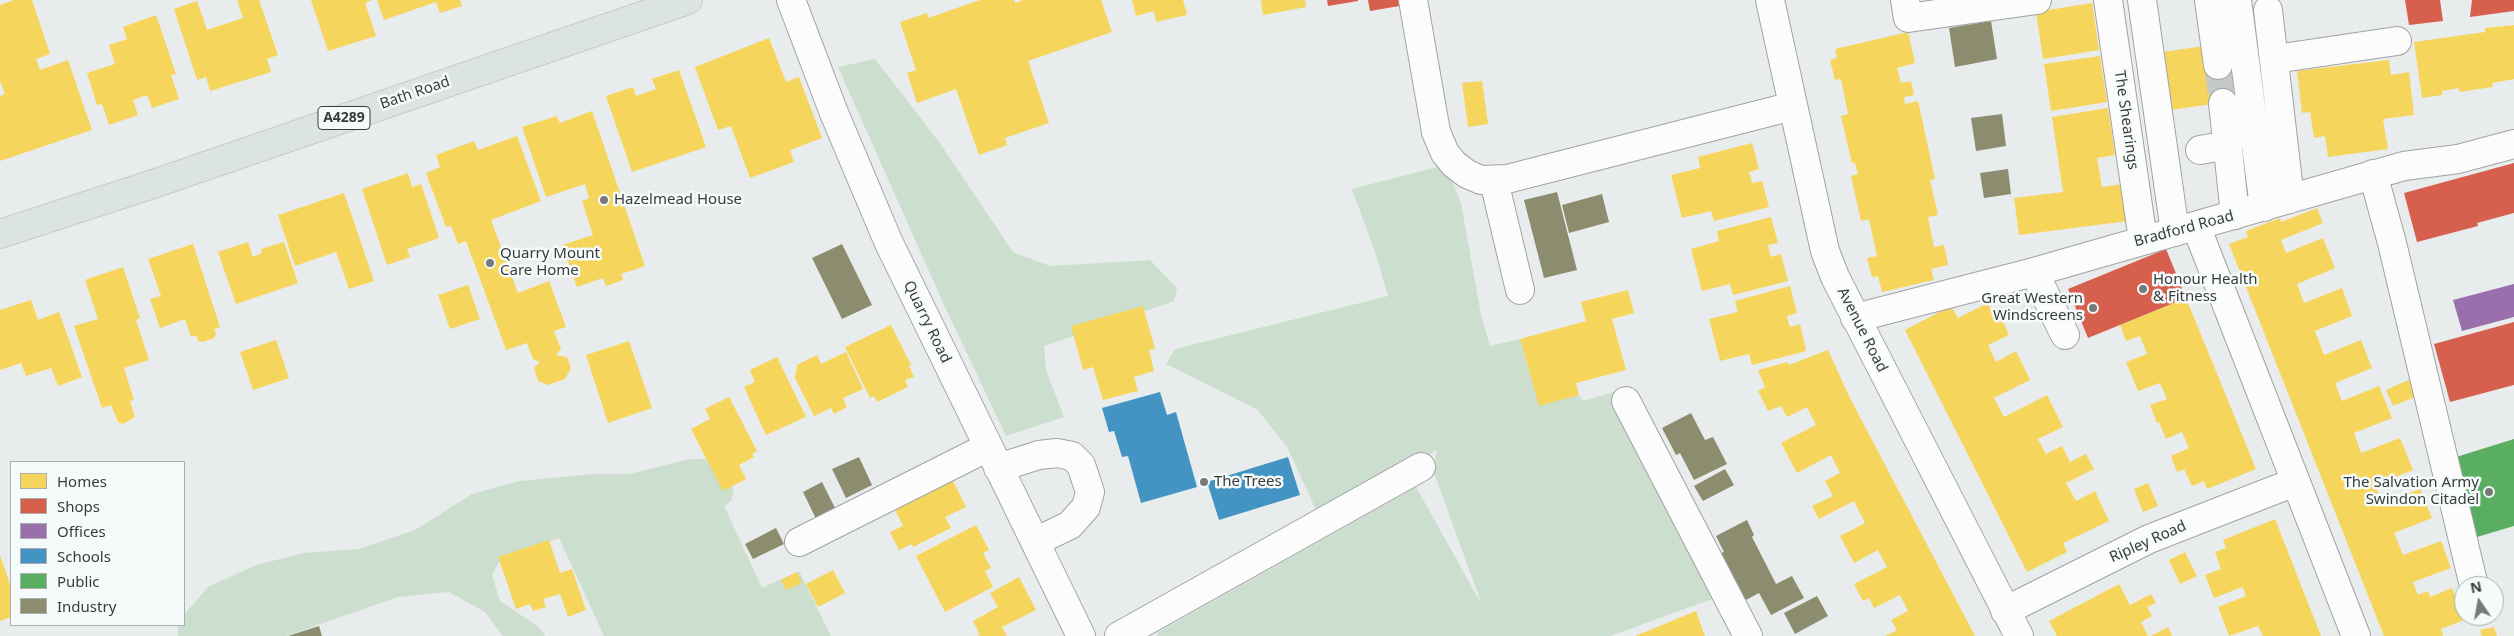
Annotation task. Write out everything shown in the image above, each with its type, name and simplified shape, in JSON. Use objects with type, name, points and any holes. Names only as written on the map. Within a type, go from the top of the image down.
[{"type":"main road","name":"Bath Road","points":[[0,234],[156,183],[688,0]]},
{"type":"street","name":"Quarry Road","points":[[790,0],[834,113],[888,241],[1081,636]]},
{"type":"street","points":[[1413,0],[1436,132],[1445,152],[1454,164],[1466,174],[1481,180],[1494,181],[1793,106]]},
{"type":"street","name":"Avenue Road","points":[[1770,0],[1825,251],[1855,318],[2019,636]]},
{"type":"street","points":[[1905,0],[1908,18],[1950,6],[2037,0]]},
{"type":"street","name":"The Shearings","points":[[2108,0],[2143,240]]},
{"type":"street","points":[[2142,0],[2185,229],[2296,482],[2356,636]]},
{"type":"street","points":[[2209,0],[2218,65]]},
{"type":"street","points":[[2236,0],[2277,203]]},
{"type":"street","points":[[2268,10],[2275,59],[2277,203]]},
{"type":"street","points":[[2275,59],[2396,41]]},
{"type":"street","points":[[2223,103],[2235,215]]},
{"type":"street","name":"Bradford Road","points":[[1855,318],[2034,272],[2373,174],[2411,164],[2464,157],[2514,144]]},
{"type":"street","points":[[2200,150],[2228,145]]},
{"type":"street","points":[[2373,174],[2395,252],[2472,576]]},
{"type":"street","points":[[1494,181],[1520,290]]},
{"type":"street","points":[[2034,272],[2065,335]]},
{"type":"street","points":[[1626,401],[1748,636]]},
{"type":"street","points":[[799,542],[993,457],[1057,453],[1072,456],[1082,465],[1090,492],[1086,507],[1070,525],[1035,542]]},
{"type":"street","points":[[1119,636],[1421,466]]},
{"type":"street","name":"Ripley Road","points":[[2006,611],[2149,539],[2296,482]]},
{"type":"green space","points":[[875,59],[939,142],[1013,252],[1050,266],[1150,260],[1177,288],[1174,301],[1044,346],[1046,370],[1064,417],[1006,436],[945,307],[838,67]]},
{"type":"green space","points":[[1445,165],[1461,203],[1481,315],[1490,346],[1520,339],[1539,405],[1579,395],[1583,401],[1614,392],[1715,598],[1610,636],[1158,636],[1157,633],[1416,487],[1482,605],[1433,470],[1437,450],[1318,514],[1287,447],[1257,409],[1166,364],[1175,349],[1388,296],[1376,255],[1352,189]]},
{"type":"green space","points":[[690,459],[707,459],[722,468],[734,491],[731,501],[724,506],[762,588],[799,571],[831,636],[604,636],[559,538],[499,562],[492,575],[500,601],[540,628],[545,636],[503,636],[485,612],[449,592],[398,597],[286,636],[178,636],[178,626],[185,626],[185,614],[208,587],[256,565],[304,553],[359,549],[415,530],[472,494],[520,481],[593,474],[630,474]]},
{"type":"building: Homes","points":[[14,0],[32,0],[50,54],[36,59],[40,70],[68,60],[92,130],[0,161],[0,96],[5,94],[0,81],[0,5]]},
{"type":"building: Homes","points":[[237,0],[259,0],[278,55],[267,59],[271,72],[210,91],[206,77],[197,80],[174,9],[197,1],[207,30],[243,18]]},
{"type":"building: Homes","points":[[311,0],[372,0],[365,3],[376,36],[328,51]]},
{"type":"building: Homes","points":[[377,0],[460,0],[462,6],[440,13],[436,2],[384,20]]},
{"type":"building: Homes","points":[[980,0],[1014,0],[1015,3],[1023,0],[1101,0],[1112,32],[1028,61],[1049,123],[1005,138],[1007,145],[979,155],[956,89],[917,103],[907,73],[916,70],[900,22],[927,13],[928,18]]},
{"type":"building: Homes","points":[[1132,0],[1183,0],[1187,15],[1156,22],[1154,11],[1136,16]]},
{"type":"building: Homes","points":[[1261,0],[1305,0],[1306,7],[1263,15]]},
{"type":"building: Homes","points":[[2092,3],[2099,50],[2043,59],[2036,12]]},
{"type":"building: Homes","points":[[156,15],[176,74],[171,75],[179,99],[152,108],[147,95],[133,100],[138,115],[109,125],[102,104],[97,105],[87,73],[115,64],[109,45],[127,39],[123,27]]},
{"type":"building: Homes","points":[[2514,25],[2514,79],[2492,83],[2493,87],[2459,92],[2459,88],[2442,91],[2442,95],[2422,98],[2414,42],[2485,32],[2485,28]]},
{"type":"building: Homes","points":[[1908,32],[1915,63],[1897,68],[1901,83],[1911,81],[1914,95],[1904,97],[1905,104],[1918,101],[1935,179],[1930,180],[1938,215],[1928,217],[1934,247],[1944,245],[1948,265],[1931,269],[1934,280],[1882,292],[1878,276],[1872,277],[1867,258],[1877,256],[1869,219],[1861,221],[1851,176],[1858,174],[1855,163],[1852,163],[1841,116],[1848,114],[1841,79],[1835,80],[1830,60],[1837,58],[1835,49]]},
{"type":"building: Homes","points":[[769,38],[786,82],[799,77],[822,138],[790,150],[794,162],[750,178],[731,126],[718,130],[695,67]]},
{"type":"building: Homes","points":[[2212,45],[2229,63],[2234,101],[2170,110],[2162,52]]},
{"type":"building: Homes","points":[[2100,56],[2107,102],[2051,111],[2044,64]]},
{"type":"building: Homes","points":[[2389,60],[2391,75],[2409,72],[2414,115],[2383,119],[2388,149],[2328,157],[2325,136],[2314,138],[2310,112],[2302,113],[2297,71]]},
{"type":"building: Homes","points":[[679,70],[706,147],[632,172],[606,96],[633,87],[636,96],[645,93],[656,89],[652,79]]},
{"type":"building: Homes","points":[[1482,81],[1488,124],[1468,127],[1462,83]]},
{"type":"building: Homes","points":[[2108,108],[2115,155],[2097,158],[2102,187],[2123,184],[2128,221],[2019,235],[2014,198],[2063,192],[2052,117]]},
{"type":"building: Homes","name":"Hazelmead House","points":[[592,111],[645,266],[621,274],[623,280],[606,286],[603,278],[577,287],[562,245],[593,235],[582,201],[589,198],[585,184],[546,197],[522,127],[557,116],[560,123]]},
{"type":"building: Homes","name":"Quarry Mount Care Home","points":[[517,136],[541,201],[491,220],[518,293],[549,281],[566,327],[554,331],[561,349],[556,355],[567,357],[571,368],[565,379],[548,385],[538,381],[534,368],[540,362],[533,359],[527,343],[506,350],[466,241],[458,244],[451,226],[446,227],[426,173],[440,167],[436,155],[474,141],[478,150]]},
{"type":"building: Homes","points":[[1752,143],[1759,169],[1749,172],[1752,183],[1762,181],[1769,207],[1714,221],[1711,211],[1682,218],[1671,175],[1700,168],[1698,157]]},
{"type":"building: Homes","points":[[408,173],[412,187],[421,184],[439,238],[407,249],[410,257],[387,265],[362,189]]},
{"type":"building: Homes","points":[[344,193],[374,281],[349,289],[336,252],[295,266],[278,215]]},
{"type":"building: Homes","points":[[2317,208],[2323,223],[2281,240],[2286,253],[2323,238],[2335,268],[2297,284],[2304,303],[2342,288],[2352,316],[2315,331],[2324,355],[2361,340],[2372,368],[2335,383],[2342,401],[2379,386],[2392,418],[2354,433],[2361,453],[2400,438],[2413,470],[2375,485],[2382,504],[2420,489],[2432,518],[2394,533],[2403,555],[2441,541],[2451,568],[2413,582],[2418,595],[2428,591],[2430,597],[2452,588],[2454,593],[2454,624],[2441,629],[2443,636],[2384,636],[2229,244],[2248,237],[2246,231],[2280,218],[2281,222]]},
{"type":"building: Homes","points":[[1771,217],[1778,243],[1768,245],[1771,257],[1781,254],[1788,281],[1733,295],[1730,284],[1702,291],[1691,249],[1719,241],[1717,231]]},
{"type":"building: Homes","points":[[248,242],[253,257],[262,253],[261,249],[284,242],[298,283],[236,304],[218,252]]},
{"type":"building: Homes","points":[[193,244],[220,327],[214,329],[216,334],[214,338],[203,342],[198,341],[196,335],[191,337],[185,319],[160,328],[150,299],[161,296],[148,259]]},
{"type":"building: Homes","points":[[123,267],[140,318],[136,320],[149,360],[124,368],[134,400],[130,401],[135,417],[123,424],[118,422],[111,405],[102,408],[74,326],[98,319],[85,280]]},
{"type":"building: Homes","points":[[468,285],[480,319],[450,329],[438,295]]},
{"type":"building: Homes","points":[[1790,286],[1797,313],[1787,316],[1788,321],[1790,327],[1800,324],[1806,351],[1752,365],[1749,354],[1720,361],[1709,319],[1738,312],[1735,301]]},
{"type":"building: Homes","points":[[1628,290],[1634,313],[1612,319],[1626,370],[1576,383],[1579,395],[1539,406],[1520,339],[1586,321],[1581,302]]},
{"type":"building: Homes","points":[[2186,298],[2256,469],[2207,489],[2204,481],[2192,486],[2184,469],[2177,472],[2171,456],[2189,448],[2182,432],[2166,439],[2159,422],[2157,423],[2150,405],[2167,399],[2160,383],[2138,391],[2126,362],[2147,354],[2140,336],[2126,341],[2120,325]]},
{"type":"building: Homes","points":[[31,300],[38,320],[59,312],[82,377],[58,386],[51,368],[26,376],[21,363],[0,370],[0,310]]},
{"type":"building: Homes","points":[[1988,303],[1994,316],[1999,313],[2009,335],[1988,345],[1996,362],[2016,351],[2030,380],[1994,398],[2004,417],[2047,395],[2063,427],[2038,439],[2046,454],[2062,446],[2070,462],[2086,454],[2094,469],[2066,483],[2076,501],[2095,491],[2109,521],[2063,543],[2067,552],[2027,572],[1905,330],[1951,306],[1958,318]]},
{"type":"building: Homes","points":[[1143,306],[1155,349],[1149,350],[1154,371],[1134,377],[1138,391],[1103,400],[1093,367],[1083,370],[1071,326]]},
{"type":"building: Homes","points":[[891,325],[911,365],[909,366],[914,377],[905,380],[908,387],[877,402],[874,396],[870,398],[845,347]]},
{"type":"building: Homes","points":[[276,340],[289,378],[253,390],[240,352]]},
{"type":"building: Homes","points":[[629,341],[652,408],[608,423],[586,355]]},
{"type":"building: Homes","points":[[1828,350],[1850,398],[1975,636],[1885,636],[1897,630],[1891,620],[1908,611],[1900,595],[1874,608],[1869,598],[1863,601],[1854,584],[1887,567],[1878,550],[1854,563],[1840,536],[1865,523],[1854,501],[1819,519],[1812,506],[1833,496],[1825,481],[1840,473],[1831,455],[1797,473],[1781,443],[1816,425],[1807,407],[1787,417],[1781,406],[1768,411],[1758,391],[1765,387],[1758,370],[1788,362],[1789,365]]},
{"type":"building: Homes","points":[[846,352],[863,389],[843,398],[847,407],[834,414],[831,408],[814,416],[795,378],[797,365],[817,355],[821,364]]},
{"type":"building: Homes","points":[[777,357],[806,417],[766,435],[744,387],[755,382],[750,370]]},
{"type":"building: Homes","points":[[2413,378],[2420,395],[2393,406],[2386,390]]},
{"type":"building: Homes","points":[[729,397],[757,451],[752,454],[754,457],[739,465],[746,479],[723,491],[691,429],[710,419],[705,409]]},
{"type":"building: Homes","points":[[953,481],[966,507],[945,517],[951,528],[913,547],[912,544],[899,550],[890,532],[903,526],[895,510]]},
{"type":"building: Homes","points":[[2148,483],[2158,506],[2143,512],[2134,489]]},
{"type":"building: Homes","points":[[2275,519],[2321,636],[2263,636],[2258,626],[2229,636],[2218,607],[2246,596],[2244,590],[2242,587],[2214,598],[2205,575],[2221,569],[2215,552],[2226,548],[2223,540]]},
{"type":"building: Homes","points":[[976,525],[989,550],[983,553],[991,568],[985,571],[993,587],[945,612],[916,556]]},
{"type":"building: Homes","points":[[549,540],[560,573],[572,569],[586,610],[568,617],[560,594],[543,599],[546,607],[533,611],[530,604],[516,609],[498,557]]},
{"type":"building: Homes","points":[[2185,552],[2197,576],[2180,584],[2169,560]]},
{"type":"building: Homes","points":[[0,555],[10,584],[10,617],[0,621]]},
{"type":"building: Homes","points":[[833,570],[845,593],[818,607],[806,584]]},
{"type":"building: Homes","points":[[797,572],[802,583],[786,590],[781,580]]},
{"type":"building: Homes","points":[[1019,577],[1036,610],[1002,627],[1007,636],[977,636],[980,635],[973,621],[998,607],[990,593]]},
{"type":"building: Homes","points":[[2119,584],[2130,605],[2151,594],[2156,603],[2147,607],[2152,616],[2141,622],[2148,636],[2057,636],[2049,621]]},
{"type":"building: Homes","points":[[1696,611],[1705,636],[1635,636]]},
{"type":"building: Homes","points":[[2168,627],[2172,636],[2151,636]]},
{"type":"building: Homes","points":[[2494,627],[2497,636],[2482,636],[2480,630]]},
{"type":"building: Shops","points":[[1327,0],[1358,0],[1358,1],[1328,6]]},
{"type":"building: Shops","points":[[1368,0],[1411,0],[1411,4],[1370,11]]},
{"type":"building: Shops","points":[[2405,0],[2440,0],[2443,21],[2409,25]]},
{"type":"building: Shops","points":[[2472,0],[2514,0],[2514,11],[2470,17]]},
{"type":"building: Shops","points":[[2514,163],[2514,213],[2477,223],[2478,226],[2417,242],[2404,193]]},
{"type":"building: Shops","points":[[2166,249],[2186,298],[2088,338],[2068,289]]},
{"type":"building: Shops","points":[[2514,322],[2514,385],[2450,402],[2434,344]]},
{"type":"building: Offices","points":[[2514,284],[2514,317],[2462,331],[2453,300]]},
{"type":"building: Schools","points":[[1160,392],[1167,415],[1176,412],[1197,487],[1141,503],[1128,456],[1122,457],[1114,431],[1109,432],[1102,408]]},
{"type":"building: Schools","points":[[1288,457],[1300,495],[1219,520],[1207,482]]},
{"type":"building: Public","name":"The Salvation Army Swindon Citadel","points":[[2514,439],[2514,526],[2477,537],[2453,458]]},
{"type":"building: Industry","points":[[1991,21],[1997,59],[1955,67],[1949,28]]},
{"type":"building: Industry","points":[[2002,114],[2006,146],[1976,151],[1971,118]]},
{"type":"building: Industry","points":[[2008,169],[2011,194],[1984,198],[1980,173]]},
{"type":"building: Industry","points":[[1557,192],[1577,270],[1544,278],[1524,200]]},
{"type":"building: Industry","points":[[1602,194],[1609,222],[1569,233],[1562,205]]},
{"type":"building: Industry","points":[[842,244],[872,305],[842,319],[812,258]]},
{"type":"building: Industry","points":[[1691,413],[1705,440],[1713,437],[1727,464],[1694,480],[1680,453],[1676,455],[1662,428]]},
{"type":"building: Industry","points":[[859,457],[872,485],[846,498],[832,469]]},
{"type":"building: Industry","points":[[1725,469],[1734,485],[1703,501],[1694,486]]},
{"type":"building: Industry","points":[[822,482],[838,514],[818,523],[803,492]]},
{"type":"building: Industry","points":[[1747,520],[1754,535],[1752,537],[1776,584],[1792,576],[1804,598],[1771,615],[1759,593],[1744,601],[1719,554],[1724,552],[1716,536]]},
{"type":"building: Industry","points":[[776,528],[784,544],[753,559],[745,544]]},
{"type":"building: Industry","points":[[1817,596],[1828,616],[1795,634],[1784,613]]},
{"type":"building: Industry","points":[[319,626],[322,636],[288,636]]},
{"type":"tunnel","points":[[2218,65],[2223,103]]},
{"type":"place","name":"Hazelmead House","points":[[604,200]]},
{"type":"place","name":"Quarry Mount Care Home","points":[[490,263]]},
{"type":"place","name":"Honour Health & Fitness","points":[[2143,289]]},
{"type":"place","name":"Great Western Windscreens","points":[[2093,308]]},
{"type":"place","name":"The Trees","points":[[1204,482]]},
{"type":"place","name":"The Salvation Army Swindon Citadel","points":[[2489,492]]}]
